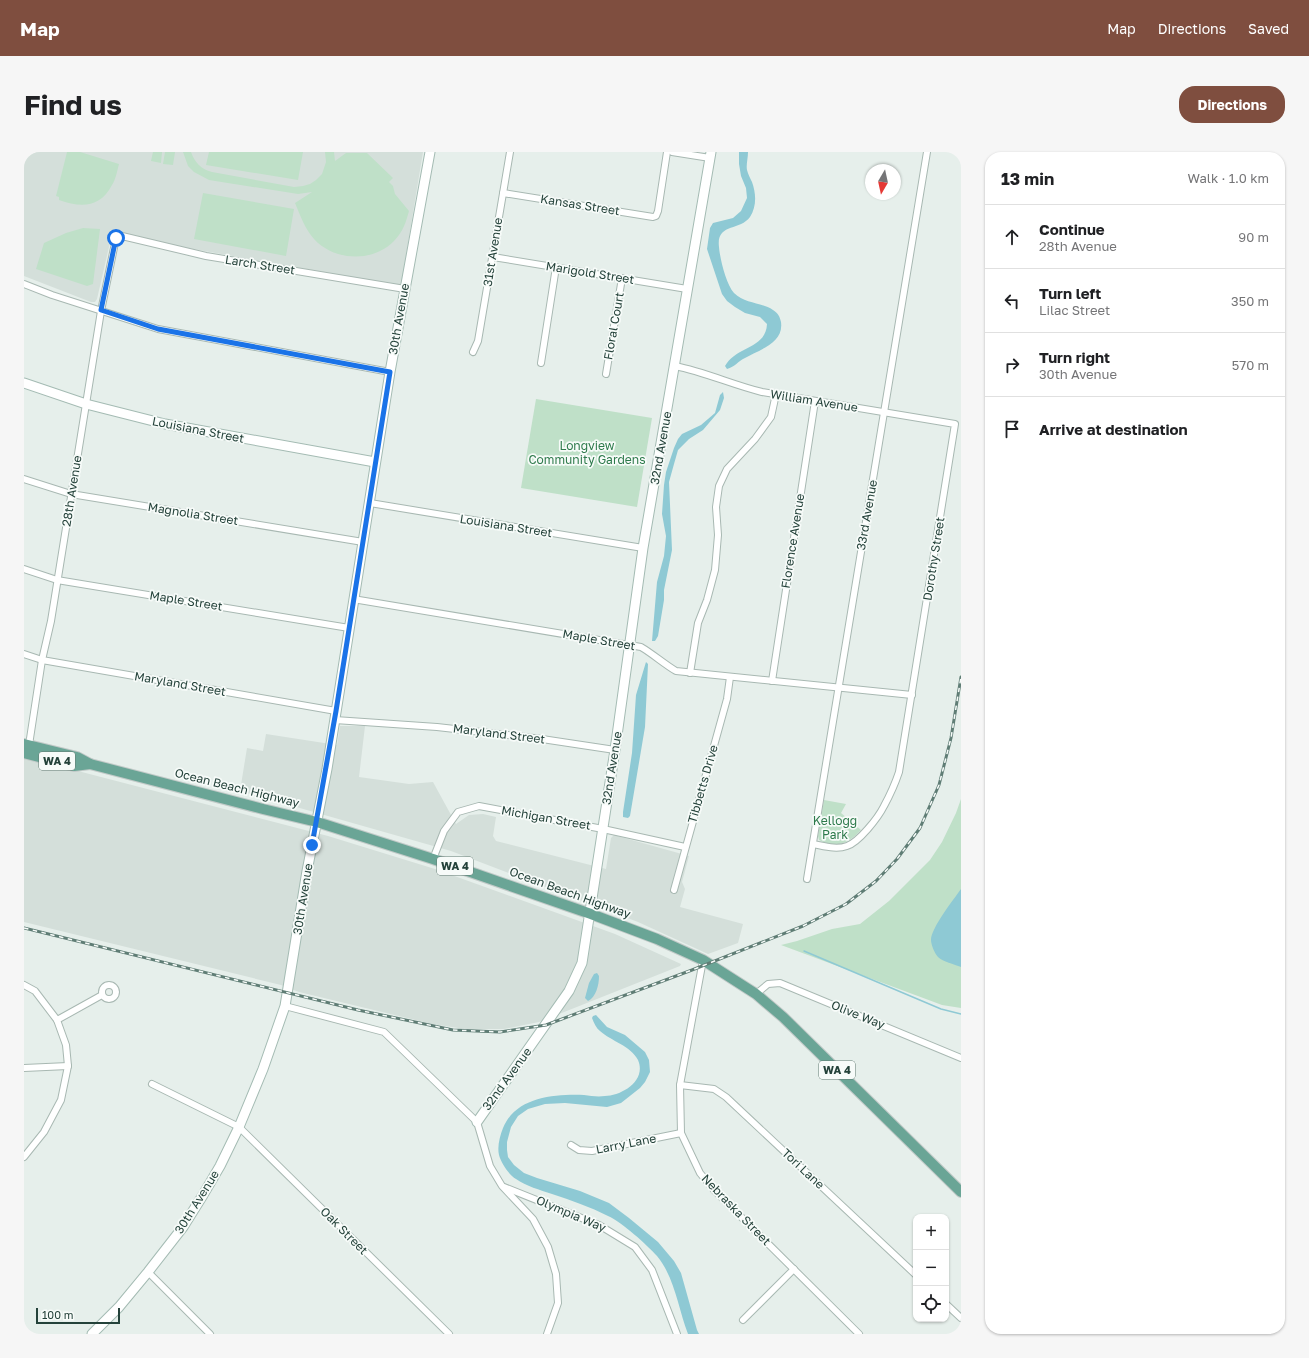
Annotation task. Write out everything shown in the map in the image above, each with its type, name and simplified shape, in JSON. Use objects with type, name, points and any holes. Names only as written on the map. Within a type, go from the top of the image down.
[{"type":"main road","name":"Ocean Beach Highway","points":[[26,748],[77,757],[90,764],[317,822],[433,859],[591,914],[657,939],[703,960],[756,994],[782,1017],[961,1192]]},
{"type":"street","name":"30th Avenue","points":[[92,1334],[148,1272],[183,1227],[203,1195],[220,1166],[239,1127],[264,1069],[285,1006],[307,871],[336,715],[353,599],[370,503],[390,372],[430,152]]},
{"type":"street","name":"31st Avenue","points":[[473,352],[478,340],[510,152]]},
{"type":"street","name":"Kansas Street","points":[[503,193],[650,217],[656,216],[667,152]]},
{"type":"street","points":[[672,152],[710,155]]},
{"type":"street","name":"33rd Avenue","points":[[807,879],[927,152]]},
{"type":"street","name":"32nd Avenue","points":[[547,1334],[558,1304],[556,1274],[548,1247],[532,1220],[502,1186],[490,1166],[477,1122],[569,991],[582,963],[591,914],[643,548],[710,155]]},
{"type":"street","name":"Larch Street","points":[[116,238],[122,236],[206,256],[405,289]]},
{"type":"street","name":"28th Avenue","points":[[26,748],[42,660],[51,621],[101,310],[116,238]]},
{"type":"street","name":"Marigold Street","points":[[493,257],[687,289]]},
{"type":"street","points":[[541,363],[556,268]]},
{"type":"street","name":"Floral Court","points":[[606,374],[622,278]]},
{"type":"street","points":[[24,284],[52,295],[158,329],[390,372]]},
{"type":"street","name":"William Avenue","points":[[675,366],[705,373],[739,387],[955,424]]},
{"type":"street","name":"Louisiana Street","points":[[24,383],[86,404],[165,424],[376,462]]},
{"type":"street","points":[[690,673],[698,623],[707,600],[715,570],[718,535],[716,507],[719,486],[727,469],[755,439],[771,417],[776,394]]},
{"type":"street","name":"Florence Avenue","points":[[772,681],[814,401]]},
{"type":"street","name":"Dorothy Street","points":[[813,844],[835,848],[847,846],[860,837],[884,808],[899,772],[955,424]]},
{"type":"street","name":"Magnolia Street","points":[[24,479],[71,494],[363,542]]},
{"type":"street","name":"Louisiana Street","points":[[370,503],[643,548]]},
{"type":"street","name":"Maple Street","points":[[24,569],[57,580],[349,628]]},
{"type":"street","name":"Maple Street","points":[[353,599],[641,647],[665,665],[676,671],[912,695]]},
{"type":"street","name":"Maryland Street","points":[[24,654],[42,660],[336,715],[542,739],[615,750]]},
{"type":"street","name":"Tibbetts Drive","points":[[674,890],[728,699],[730,677]]},
{"type":"street","name":"Michigan Street","points":[[433,859],[444,831],[458,812],[479,806],[603,829],[685,848]]},
{"type":"street","name":"Nebraska Street","points":[[703,960],[680,1085],[681,1133],[700,1173],[714,1190],[859,1334]]},
{"type":"street","name":"Olive Way","points":[[756,994],[768,984],[780,983],[961,1058]]},
{"type":"street","points":[[24,985],[35,991],[58,1020],[66,1044],[68,1066],[61,1100],[44,1132],[24,1157]]},
{"type":"street","points":[[58,1020],[102,995]]},
{"type":"street","points":[[285,1006],[384,1032],[477,1122]]},
{"type":"street","points":[[24,1068],[68,1066]]},
{"type":"street","name":"Oak Street","points":[[152,1084],[239,1127],[449,1334]]},
{"type":"street","name":"Tori Lane","points":[[680,1085],[714,1089],[726,1097],[913,1272]]},
{"type":"street","name":"Larry Lane","points":[[571,1145],[579,1150],[592,1150],[681,1133]]},
{"type":"street","name":"Olympia Way","points":[[502,1186],[599,1224],[635,1247],[652,1270],[677,1334]]},
{"type":"street","points":[[743,1320],[794,1269]]},
{"type":"street","points":[[148,1272],[210,1334]]},
{"type":"street","points":[[949,1307],[961,1318]]},
{"type":"shaded area","points":[[24,152],[423,152],[401,286],[182,247],[120,232],[112,234],[97,299],[95,302],[91,302],[24,276]]},
{"type":"shaded area","points":[[340,726],[365,726],[359,777],[409,784],[433,782],[456,824],[469,815],[483,814],[496,817],[493,836],[496,841],[606,869],[611,838],[614,835],[689,856],[682,882],[685,889],[680,907],[743,924],[738,943],[708,954],[638,922],[451,851],[240,791],[247,748],[263,751],[266,734],[337,745]]},
{"type":"shaded area","points":[[24,757],[328,836],[435,869],[615,934],[681,964],[680,966],[539,1022],[504,1029],[465,1029],[432,1024],[299,992],[281,985],[24,922]]},
{"type":"green space","points":[[67,152],[80,152],[119,164],[113,183],[107,193],[96,202],[82,205],[67,203],[59,200],[59,197],[56,196]]},
{"type":"green space","points":[[153,152],[162,152],[161,163],[151,161]]},
{"type":"green space","points":[[165,152],[175,152],[173,165],[163,164]]},
{"type":"green space","points":[[183,152],[191,152],[199,165],[212,172],[294,187],[310,184],[322,174],[326,162],[325,152],[334,152],[335,161],[346,153],[367,153],[393,178],[389,182],[393,186],[395,194],[409,211],[400,234],[385,248],[365,256],[343,255],[332,252],[322,246],[314,239],[303,222],[295,203],[312,192],[298,194],[209,180],[194,172],[188,166]]},
{"type":"green space","points":[[209,152],[303,152],[298,180],[206,165]]},
{"type":"green space","points":[[203,193],[294,209],[286,256],[194,239]]},
{"type":"green space","points":[[83,228],[100,229],[93,284],[87,286],[36,269],[44,243],[66,233]]},
{"type":"green space","name":"Longview Community Gardens","points":[[536,399],[652,418],[637,507],[521,488]]},
{"type":"green space","points":[[961,799],[961,1008],[942,1005],[781,945],[832,929],[860,924],[889,901],[930,860],[942,842]]},
{"type":"green space","name":"Kellogg Park","points":[[824,800],[846,804],[841,813],[861,830],[852,838],[842,843],[831,844],[819,840],[818,836]]},
{"type":"water","points":[[739,152],[748,152],[747,170],[752,182],[755,204],[750,217],[746,221],[721,234],[719,239],[719,247],[722,264],[728,284],[734,293],[738,297],[768,307],[775,311],[780,318],[781,329],[775,341],[727,369],[725,366],[730,359],[762,338],[767,324],[760,317],[745,313],[727,301],[722,294],[707,249],[710,228],[713,223],[733,218],[741,211],[747,198],[746,188],[741,176]]},
{"type":"water","points":[[723,392],[724,398],[720,410],[703,430],[689,439],[678,450],[674,464],[669,482],[672,550],[664,590],[664,600],[658,636],[655,641],[652,641],[657,582],[664,556],[666,536],[662,514],[666,472],[678,439],[682,434],[701,425],[715,413],[720,395]]},
{"type":"water","points":[[646,662],[648,664],[645,727],[630,816],[628,818],[623,817],[623,812],[632,753],[636,695]]},
{"type":"water","points":[[961,889],[961,967],[940,959],[933,949],[931,940],[939,921]]},
{"type":"water","points":[[597,973],[599,976],[596,990],[593,997],[588,1001],[585,998],[589,983],[594,974]]},
{"type":"water","points":[[596,1015],[607,1027],[625,1035],[645,1052],[649,1060],[650,1072],[645,1082],[640,1088],[621,1103],[607,1107],[565,1103],[545,1104],[528,1109],[518,1116],[511,1127],[507,1142],[508,1157],[514,1165],[524,1173],[580,1191],[609,1203],[658,1242],[674,1261],[681,1273],[699,1334],[688,1334],[676,1294],[668,1274],[657,1256],[641,1240],[627,1228],[608,1216],[580,1204],[533,1188],[513,1177],[503,1165],[498,1152],[503,1128],[509,1118],[526,1104],[561,1095],[611,1095],[625,1090],[636,1081],[640,1068],[635,1055],[626,1047],[599,1030],[592,1018]]},
{"type":"waterway","points":[[804,951],[941,1009],[961,1014]]},
{"type":"railway","points":[[24,928],[358,1010],[453,1030],[500,1032],[546,1025],[803,926],[846,904],[876,881],[897,859],[920,828],[939,785],[951,738],[961,677]]},
{"type":"route","points":[[116,238],[101,310],[158,329],[390,372],[327,769],[312,845]]}]
